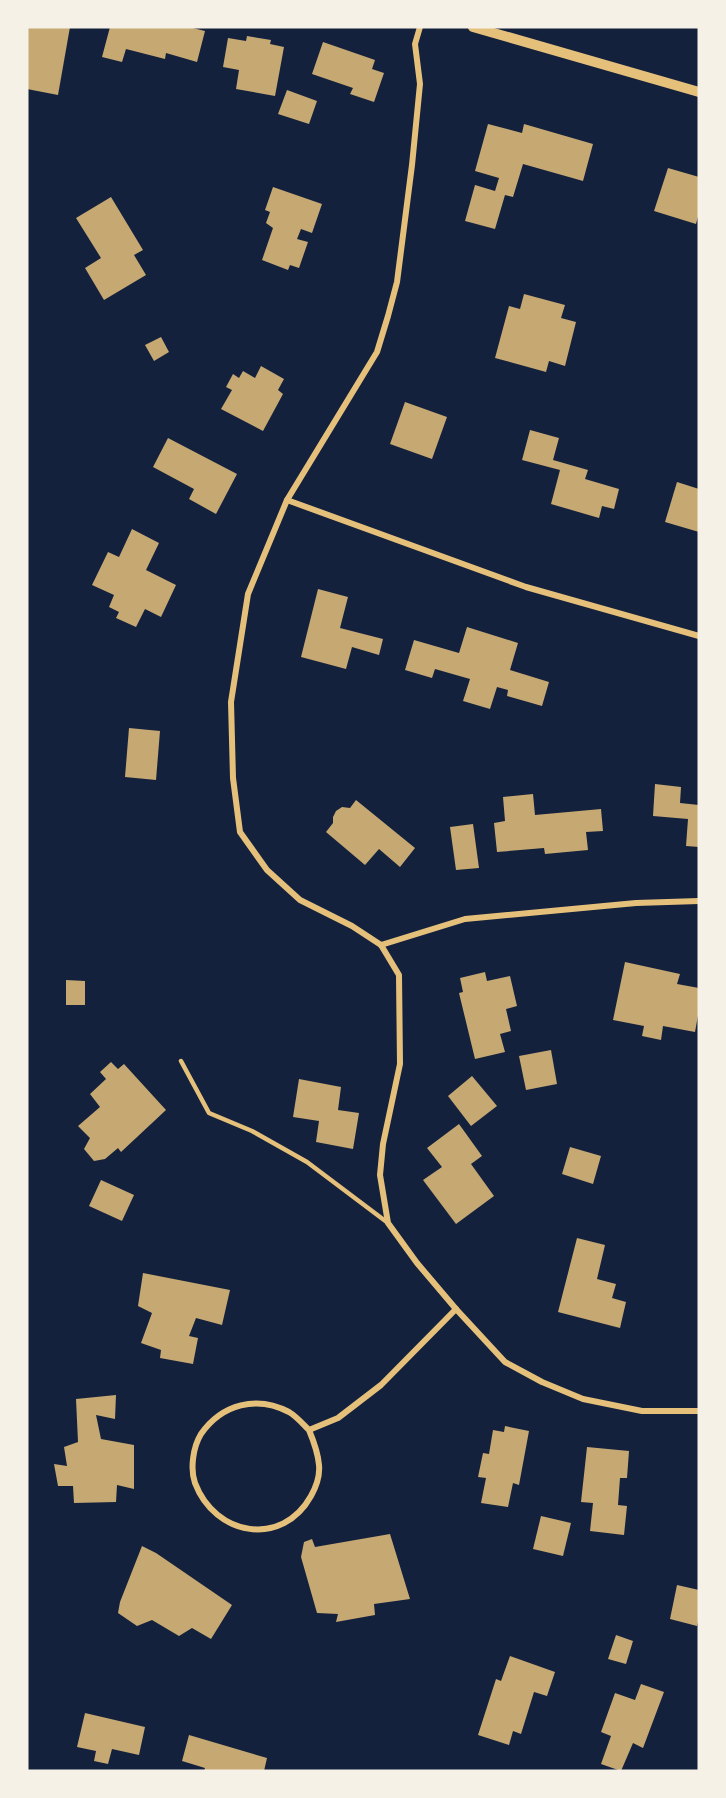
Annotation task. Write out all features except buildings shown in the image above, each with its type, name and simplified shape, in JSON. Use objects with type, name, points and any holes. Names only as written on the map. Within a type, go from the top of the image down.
[{"type":"street","points":[[420,27],[415,45],[420,84],[412,165],[398,282],[388,316],[377,352],[287,500],[248,594],[231,702],[233,778],[240,832],[267,870],[300,900],[352,926],[381,945],[399,975],[400,1064],[383,1144],[380,1175],[388,1223],[417,1263],[505,1362],[542,1382],[583,1399],[642,1411],[699,1411]]},
{"type":"street","points":[[473,27],[699,92]]},
{"type":"street","points":[[287,500],[526,587],[699,636]]},
{"type":"street","points":[[381,945],[465,919],[636,903],[699,901]]},
{"type":"street","points":[[309,1430],[338,1418],[381,1385],[456,1309]]},
{"type":"street","points":[[251,1403],[272,1405],[291,1413],[309,1430],[316,1447],[319,1467],[315,1488],[305,1506],[290,1520],[272,1528],[251,1529],[231,1524],[214,1513],[201,1497],[193,1478],[193,1456],[200,1436],[213,1420],[230,1408],[251,1403]]},
{"type":"lane","points":[[181,1061],[209,1113],[252,1131],[307,1162],[388,1223]]}]
